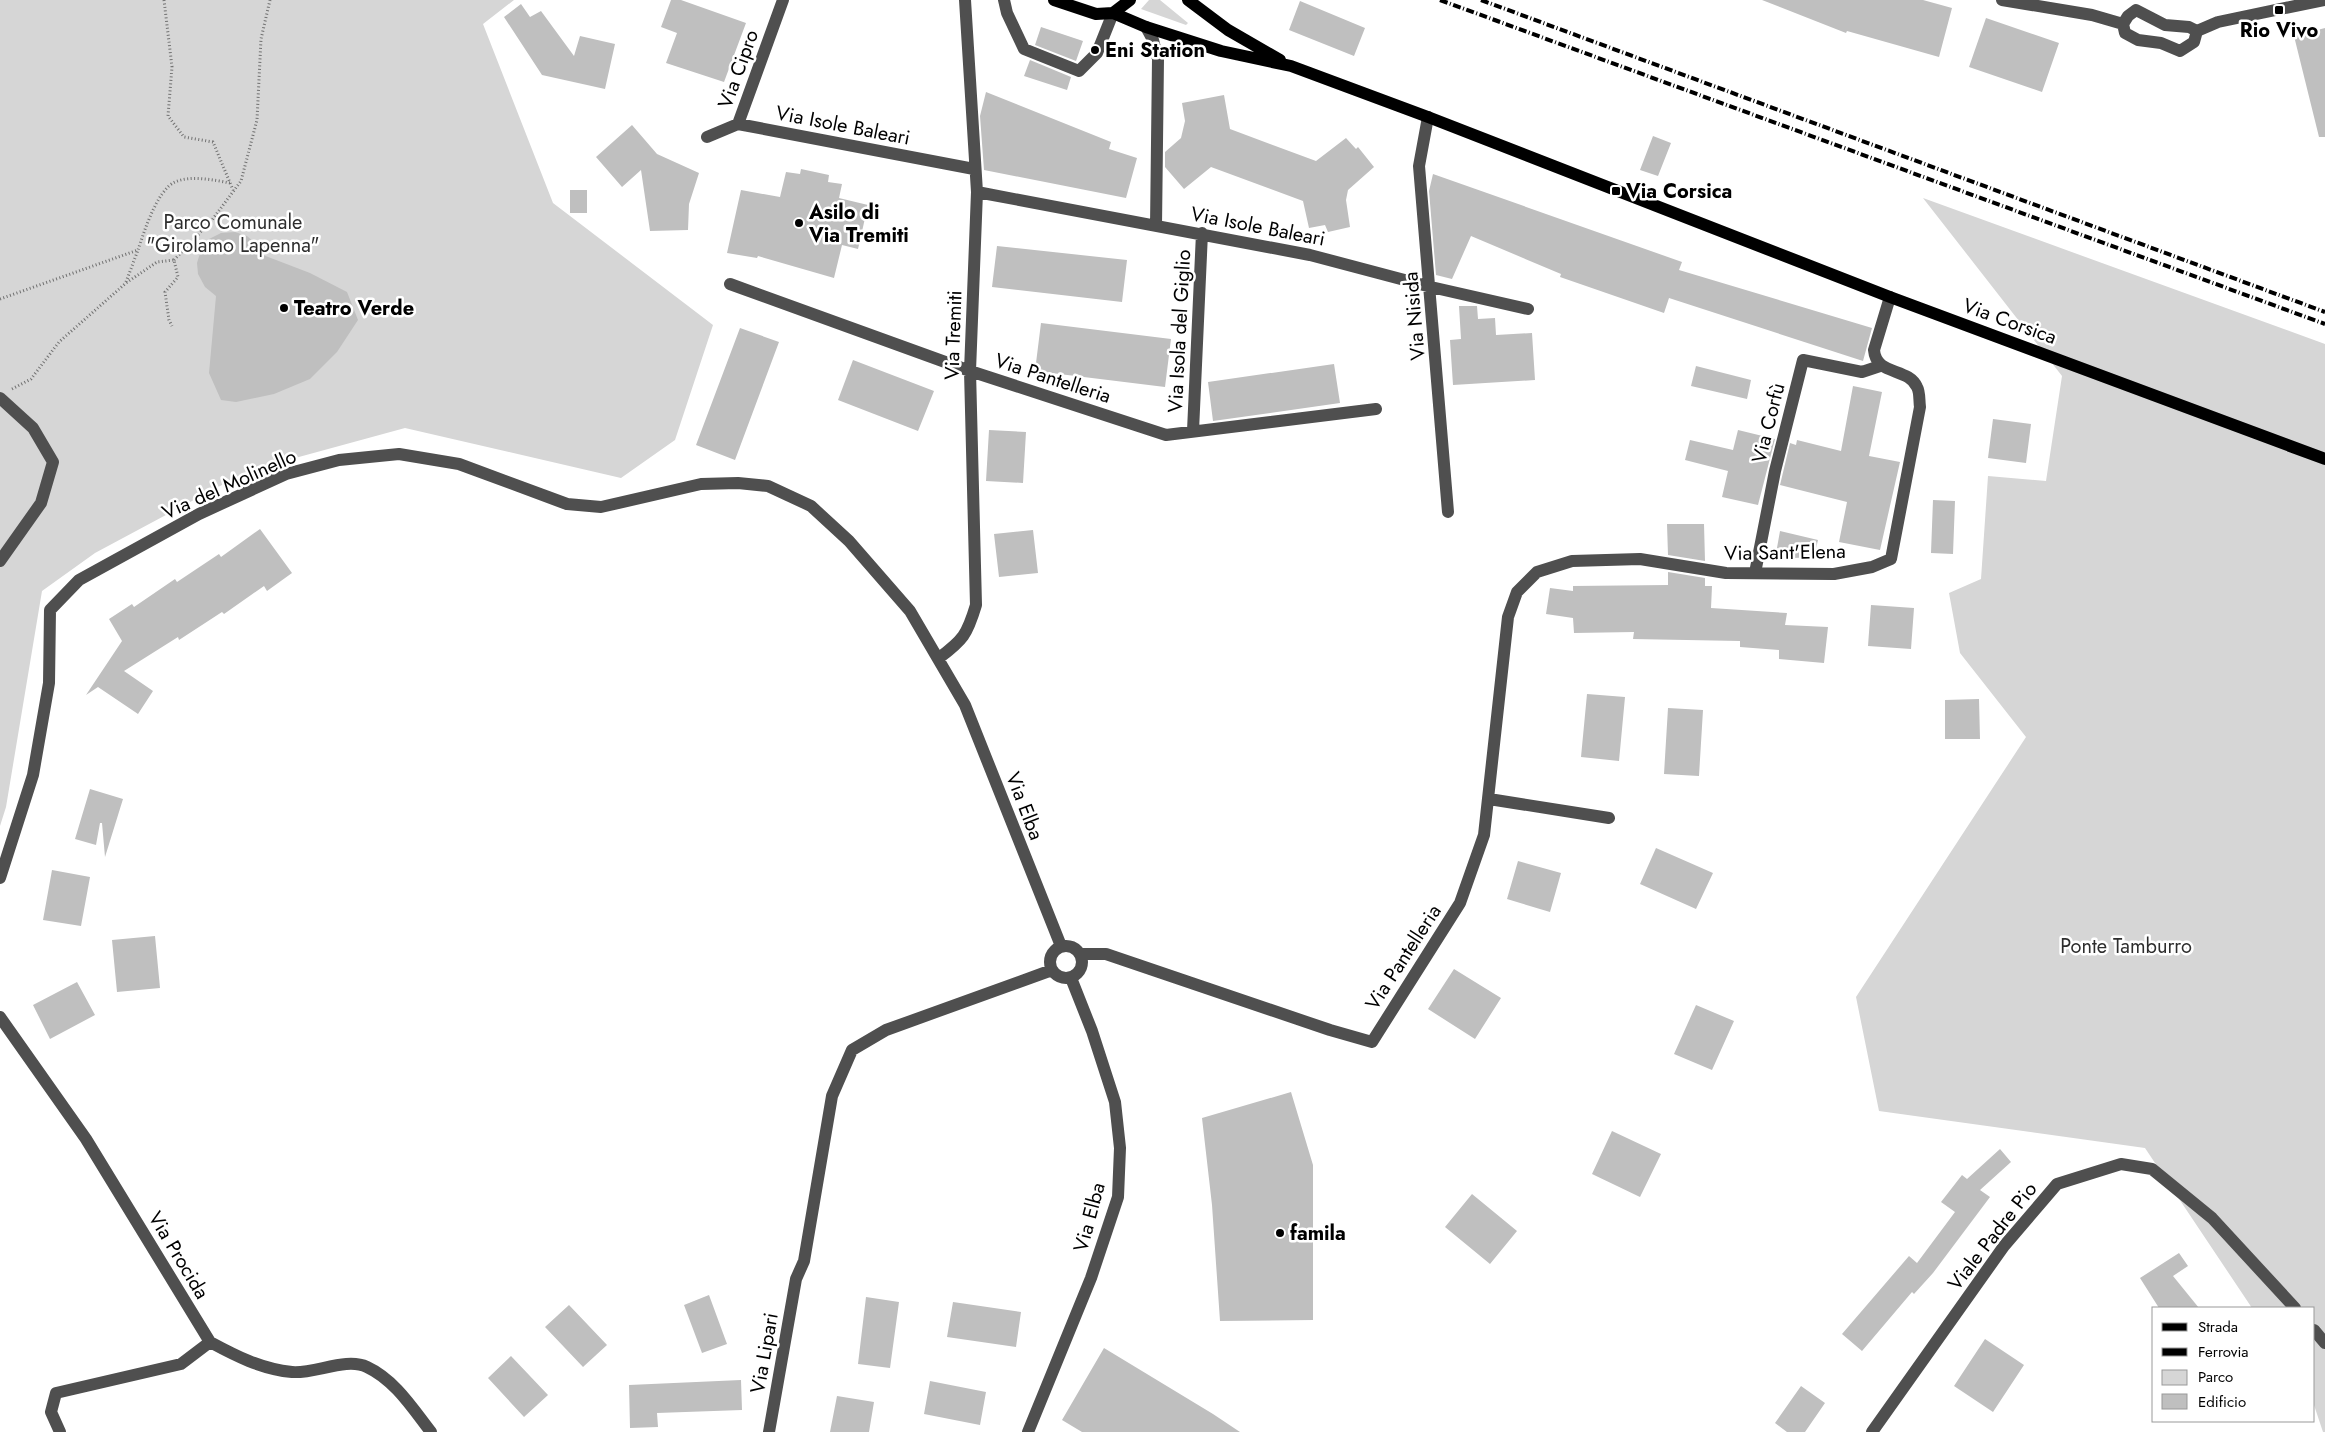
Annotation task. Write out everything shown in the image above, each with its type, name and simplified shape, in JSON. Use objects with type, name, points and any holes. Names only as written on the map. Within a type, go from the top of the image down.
[{"type":"main road","name":"Via Corsica","points":[[1054,0],[1082,11],[1096,14],[1113,13],[1146,27],[1221,51],[1291,66],[1428,117],[1890,297],[2325,459]]},
{"type":"main road","points":[[1113,13],[1130,0]]},
{"type":"main road","name":"Via Corsica","points":[[1188,0],[1228,30],[1291,66]]},
{"type":"street","name":"Via Cipro","points":[[738,124],[783,0]]},
{"type":"street","name":"Via Tremiti","points":[[939,658],[957,644],[969,630],[976,605],[970,371],[977,192],[974,169],[965,0]]},
{"type":"street","points":[[1004,0],[1017,40],[1024,50],[1079,71],[1097,53],[1113,13]]},
{"type":"street","points":[[2002,0],[2092,15],[2123,24]]},
{"type":"street","points":[[2197,31],[2194,42],[2180,51],[2161,43],[2138,40],[2125,33],[2123,24],[2135,5],[2165,25],[2189,27],[2197,31],[2218,22],[2324,0]]},
{"type":"street","name":"Via Isola del Giglio","points":[[1146,27],[1153,40],[1158,59],[1156,226]]},
{"type":"street","name":"Via Nisida","points":[[1428,117],[1419,166],[1431,286],[1448,512]]},
{"type":"street","points":[[708,138],[738,124]]},
{"type":"street","name":"Via Isole Baleari","points":[[738,124],[974,169]]},
{"type":"street","name":"Via Isole Baleari","points":[[977,192],[1202,233],[1310,255],[1528,309]]},
{"type":"street","name":"Via Isola del Giglio","points":[[1193,431],[1202,233]]},
{"type":"street","name":"Via Pantelleria","points":[[730,284],[970,371],[1166,434],[1376,409]]},
{"type":"street","points":[[1880,366],[1875,358],[1874,350],[1890,297]]},
{"type":"street","name":"Via Corfù","points":[[1756,573],[1775,471],[1803,360],[1862,372],[1880,366]]},
{"type":"street","name":"Via Sant'Elena","points":[[1517,592],[1537,572],[1572,561],[1640,559],[1726,573],[1834,574],[1872,567],[1891,559],[1920,407],[1917,386],[1909,378],[1880,366]]},
{"type":"street","points":[[0,561],[40,503],[53,462],[33,428],[4,395]]},
{"type":"street","name":"Via del Molinello","points":[[0,878],[33,775],[49,683],[50,610],[79,580],[199,514],[286,474],[339,460],[399,454],[459,464],[567,504],[602,507],[701,484],[738,483],[768,486],[811,506],[849,541],[910,611],[952,681]]},
{"type":"street","name":"Via Pantelleria","points":[[1080,954],[1106,954],[1330,1030],[1372,1042],[1460,903],[1484,835],[1508,617],[1517,592]]},
{"type":"street","name":"Via Elba","points":[[952,681],[965,705],[1061,946]]},
{"type":"street","points":[[1489,799],[1608,818]]},
{"type":"street","points":[[1061,946],[1068,946],[1080,954],[1081,968],[1071,978],[1063,978],[1052,970],[1051,956],[1061,946]]},
{"type":"street","name":"Via Lipari","points":[[769,1432],[796,1280],[804,1261],[832,1096],[852,1050],[886,1030],[1052,970]]},
{"type":"street","name":"Via Elba","points":[[1028,1432],[1091,1278],[1118,1197],[1120,1148],[1115,1102],[1092,1031],[1071,978]]},
{"type":"street","name":"Via Procida","points":[[0,1017],[86,1139],[210,1342]]},
{"type":"street","name":"Viale Padre Pio","points":[[1872,1432],[2004,1246],[2057,1184],[2122,1164],[2152,1169],[2212,1218],[2293,1307]]},
{"type":"street","points":[[2315,1331],[2325,1343]]},
{"type":"street","points":[[60,1432],[51,1412],[56,1393],[181,1364],[210,1342],[248,1363],[293,1372],[332,1368],[351,1363],[367,1367],[400,1391],[431,1432]]},
{"type":"path","points":[[164,0],[172,67],[168,116],[184,137],[213,142],[234,191]]},
{"type":"path","points":[[4,395],[31,379],[59,342],[126,283],[157,262],[174,260],[212,220],[241,181],[257,120],[261,39],[270,0]]},
{"type":"path","points":[[126,283],[148,221],[163,193],[175,182],[210,179],[230,183]]},
{"type":"path","points":[[0,299],[138,250]]},
{"type":"path","points":[[172,326],[169,320],[165,292],[178,277],[174,260]]},
{"type":"green space","name":"Parco Comunale \"Girolamo Lapenna\"","points":[[0,0],[514,0],[483,24],[553,203],[713,325],[675,440],[621,478],[405,428],[248,471],[95,553],[42,591],[6,807],[0,826]]},
{"type":"green space","points":[[1149,0],[1160,0],[1188,23],[1186,25],[1141,9]]},
{"type":"green space","name":"Ponte Tamburro","points":[[1923,198],[2325,344],[2325,1432],[2323,1432],[2315,1408],[2315,1307],[2251,1307],[2145,1148],[1879,1111],[1856,997],[2026,737],[1960,653],[1949,593],[1981,579],[1988,476],[2046,481],[2062,376]]},
{"type":"building","points":[[671,0],[681,0],[746,23],[724,82],[666,63],[677,33],[661,27]]},
{"type":"building","points":[[1762,0],[1923,0],[1952,8],[1939,57],[1847,31],[1846,33]]},
{"type":"building","points":[[1300,1],[1365,28],[1354,56],[1289,30]]},
{"type":"building","points":[[521,4],[530,17],[541,11],[574,56],[580,36],[615,44],[605,89],[542,75],[504,17]]},
{"type":"building","points":[[1986,18],[2059,43],[2042,92],[1969,67]]},
{"type":"building","points":[[1041,27],[1083,41],[1076,61],[1035,45]]},
{"type":"building","points":[[2325,28],[2325,137],[2319,137],[2294,36]]},
{"type":"building","points":[[1030,60],[1071,77],[1067,90],[1024,76]]},
{"type":"building","points":[[986,92],[1111,142],[1109,149],[1137,158],[1126,198],[984,170],[980,116]]},
{"type":"building","points":[[1224,95],[1230,129],[1316,161],[1346,138],[1356,149],[1358,147],[1374,167],[1348,190],[1346,200],[1350,227],[1328,232],[1325,225],[1309,228],[1303,201],[1211,167],[1184,189],[1165,167],[1165,152],[1181,138],[1185,121],[1182,103]]},
{"type":"building","points":[[632,125],[657,154],[699,173],[689,204],[688,230],[650,231],[641,170],[622,187],[596,157]]},
{"type":"building","points":[[1653,136],[1671,143],[1658,176],[1640,170]]},
{"type":"building","name":"Asilo di Via Tremiti","points":[[801,169],[829,175],[828,182],[842,184],[839,198],[868,205],[858,249],[842,245],[834,278],[758,256],[757,258],[727,253],[741,190],[780,197],[786,172],[800,174]]},
{"type":"building","points":[[1433,174],[1682,262],[1679,270],[1872,328],[1863,361],[1669,298],[1664,313],[1560,277],[1561,274],[1471,236],[1452,279],[1436,275],[1429,191]]},
{"type":"building","points":[[570,190],[587,190],[587,213],[570,213]]},
{"type":"building","name":"Teatro Verde","points":[[235,232],[247,236],[257,245],[263,255],[310,273],[347,292],[358,320],[337,352],[310,379],[274,394],[236,402],[221,400],[209,373],[216,296],[205,287],[198,274],[197,263],[201,250],[209,239],[221,233]]},
{"type":"building","points":[[997,246],[1127,260],[1122,302],[992,287]]},
{"type":"building","points":[[1459,306],[1477,306],[1478,319],[1495,318],[1496,335],[1532,333],[1535,380],[1453,385],[1450,340],[1461,339]]},
{"type":"building","points":[[1041,323],[1171,339],[1165,387],[1035,371]]},
{"type":"building","points":[[740,328],[779,342],[735,460],[696,445]]},
{"type":"building","points":[[853,360],[934,391],[918,431],[838,400]]},
{"type":"building","points":[[1334,364],[1340,403],[1213,421],[1208,382]]},
{"type":"building","points":[[1696,366],[1751,380],[1747,399],[1691,386]]},
{"type":"building","points":[[1853,386],[1882,392],[1869,456],[1900,462],[1880,550],[1839,542],[1847,502],[1780,485],[1790,443],[1796,445],[1797,440],[1841,451]]},
{"type":"building","points":[[1993,419],[2031,424],[2026,463],[1988,458]]},
{"type":"building","points":[[989,430],[1026,432],[1023,483],[986,481]]},
{"type":"building","points":[[1738,430],[1775,439],[1758,505],[1722,497],[1728,471],[1685,460],[1690,440],[1733,450]]},
{"type":"building","points":[[1933,500],[1955,501],[1953,554],[1931,553]]},
{"type":"building","points":[[1667,524],[1704,524],[1705,561],[1668,555]]},
{"type":"building","points":[[260,529],[292,573],[267,591],[264,586],[224,614],[222,612],[179,640],[178,637],[124,671],[153,691],[138,714],[98,687],[86,695],[122,641],[109,619],[132,604],[134,607],[175,579],[177,582],[219,554],[221,557]]},
{"type":"building","points":[[1033,530],[1038,573],[999,577],[994,534]]},
{"type":"building","points":[[1780,531],[1818,540],[1814,557],[1775,559]]},
{"type":"building","points":[[1668,572],[1705,578],[1705,586],[1712,586],[1711,608],[1787,613],[1785,625],[1828,627],[1824,663],[1779,659],[1779,650],[1740,647],[1740,641],[1633,639],[1634,632],[1574,633],[1573,618],[1546,614],[1550,588],[1573,591],[1573,586],[1668,585]]},
{"type":"building","points":[[1871,605],[1914,608],[1911,649],[1868,646]]},
{"type":"building","points":[[1587,694],[1625,697],[1619,761],[1581,757]]},
{"type":"building","points":[[1979,699],[1980,739],[1945,739],[1945,700]]},
{"type":"building","points":[[1668,708],[1703,710],[1699,776],[1664,774]]},
{"type":"building","points":[[90,789],[123,799],[105,857],[102,823],[100,823],[96,845],[75,839]]},
{"type":"building","points":[[1656,848],[1713,873],[1696,909],[1640,884]]},
{"type":"building","points":[[1518,861],[1561,873],[1550,912],[1507,899]]},
{"type":"building","points":[[52,870],[90,877],[81,926],[43,920]]},
{"type":"building","points":[[155,936],[160,988],[117,992],[112,940]]},
{"type":"building","points":[[1454,969],[1501,998],[1475,1039],[1428,1009]]},
{"type":"building","points":[[77,982],[95,1015],[50,1039],[33,1005]]},
{"type":"building","points":[[1696,1005],[1734,1021],[1712,1070],[1674,1054]]},
{"type":"building","points":[[1291,1092],[1313,1165],[1313,1320],[1220,1321],[1212,1205],[1202,1118]]},
{"type":"building","points":[[1612,1131],[1661,1154],[1640,1197],[1592,1174]]},
{"type":"building","points":[[2000,1149],[2011,1162],[1980,1190],[1990,1197],[1933,1273],[1914,1294],[1912,1292],[1862,1351],[1842,1334],[1909,1256],[1917,1263],[1955,1212],[1941,1202],[1962,1175],[1967,1179]]},
{"type":"building","points":[[1472,1194],[1517,1231],[1490,1264],[1445,1227]]},
{"type":"building","points":[[2179,1253],[2188,1266],[2173,1276],[2198,1307],[2158,1307],[2140,1278]]},
{"type":"building","points":[[709,1295],[727,1344],[702,1353],[684,1305]]},
{"type":"building","points":[[866,1297],[899,1302],[890,1368],[858,1364]]},
{"type":"building","points":[[953,1302],[1021,1312],[1016,1347],[947,1337]]},
{"type":"building","points":[[569,1305],[607,1345],[583,1367],[545,1327]]},
{"type":"building","points":[[1985,1339],[2024,1365],[1993,1412],[1954,1386]]},
{"type":"building","points":[[1104,1348],[1240,1432],[1082,1432],[1062,1420]]},
{"type":"building","points":[[511,1356],[548,1395],[524,1417],[488,1378]]},
{"type":"building","points":[[741,1380],[742,1410],[657,1413],[658,1427],[630,1428],[629,1385]]},
{"type":"building","points":[[930,1381],[986,1392],[980,1425],[924,1414]]},
{"type":"building","points":[[1801,1386],[1825,1403],[1805,1432],[1787,1432],[1775,1423]]},
{"type":"building","points":[[837,1396],[874,1402],[869,1432],[830,1432]]},
{"type":"railway","points":[[1440,0],[2325,324]]},
{"type":"railway","points":[[1481,0],[2325,312]]},
{"type":"place","name":"Rio Vivo","points":[[2279,10]]},
{"type":"place","name":"Eni Station","points":[[1095,50]]},
{"type":"place","name":"Via Corsica","points":[[1616,191]]},
{"type":"place","name":"Asilo di Via Tremiti","points":[[799,223]]},
{"type":"place","name":"Teatro Verde","points":[[284,308]]},
{"type":"place","name":"famila","points":[[1280,1233]]}]
